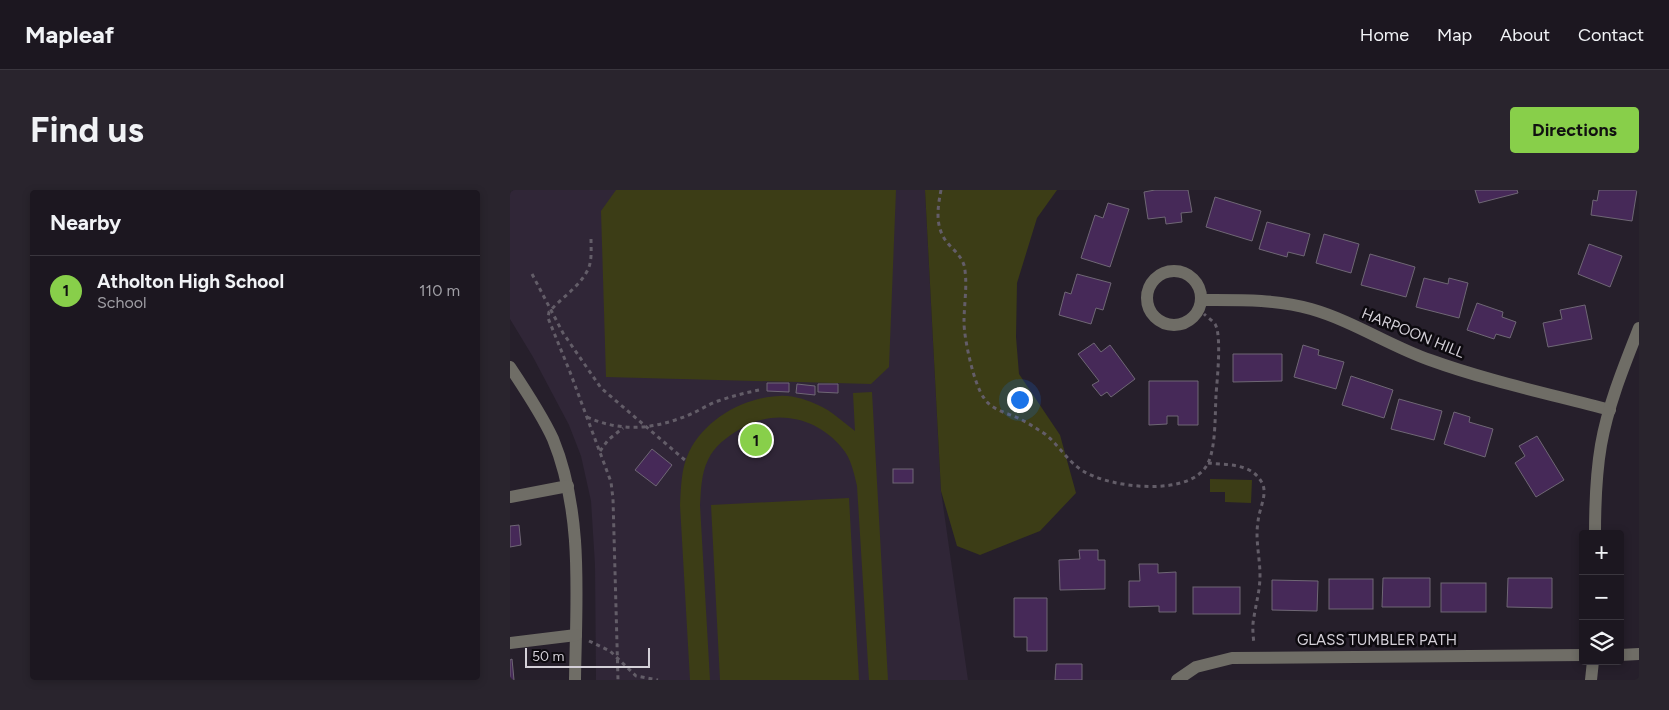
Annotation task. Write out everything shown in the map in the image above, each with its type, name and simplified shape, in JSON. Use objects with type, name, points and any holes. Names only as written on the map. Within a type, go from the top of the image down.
[{"type":"street","points":[[1168,271],[1180,271],[1196,280],[1201,289],[1201,305],[1190,321],[1174,326],[1164,324],[1150,312],[1147,303],[1147,293],[1152,282],[1159,276],[1168,271]]},
{"type":"street","name":"HARPOON HILL","points":[[1201,305],[1258,301],[1312,309],[1428,360],[1464,372],[1610,410]]},
{"type":"street","points":[[1595,530],[1601,446],[1623,367],[1639,328]]},
{"type":"street","points":[[510,367],[552,438],[566,476],[574,523],[576,568],[575,680]]},
{"type":"street","points":[[510,497],[568,486]]},
{"type":"street","points":[[510,643],[576,638]]},
{"type":"street","points":[[1624,654],[1639,654]]},
{"type":"street","name":"GLASS TUMBLER PATH","points":[[1177,680],[1196,667],[1213,661],[1232,658],[1579,655]]},
{"type":"street","points":[[1591,680],[1593,665]]},
{"type":"path","points":[[941,190],[938,205],[938,221],[944,238],[960,257],[964,265],[966,346],[982,396],[989,406],[1022,420],[1051,439],[1070,461],[1084,471],[1118,484],[1141,487],[1184,481],[1199,475],[1208,463],[1212,451],[1219,349],[1216,325],[1201,305]]},
{"type":"path","points":[[591,238],[591,256],[588,268],[577,284],[550,310],[548,318],[610,482],[613,499],[618,680]]},
{"type":"path","points":[[532,274],[563,333],[601,388],[686,461]]},
{"type":"path","points":[[587,417],[601,424],[623,428],[657,426],[691,414],[716,401],[759,390]]},
{"type":"path","points":[[600,452],[608,440],[623,428]]},
{"type":"path","points":[[1208,463],[1244,467],[1252,471],[1261,480],[1264,488],[1264,496],[1257,523],[1260,574],[1258,600],[1254,618],[1254,657]]},
{"type":"path","points":[[576,638],[591,642],[610,651],[636,676],[658,680]]},
{"type":"shaded area","points":[[510,190],[925,190],[941,491],[968,680],[596,680],[595,565],[591,501],[581,456],[569,425],[533,357],[510,319]]},
{"type":"shaded area","points":[[616,190],[896,190],[889,367],[871,384],[606,377],[601,211]]},
{"type":"shaded area","points":[[925,190],[1057,190],[1037,218],[1017,283],[1016,337],[1019,374],[1060,435],[1076,493],[1040,531],[980,555],[957,546],[941,491]]},
{"type":"shaded area","points":[[872,392],[888,680],[869,680],[857,486],[850,461],[832,437],[820,429],[794,419],[781,418],[753,423],[735,432],[717,446],[706,465],[700,505],[710,680],[690,680],[680,505],[684,465],[696,440],[715,420],[740,405],[766,397],[780,396],[799,398],[823,407],[855,431],[853,393]]},
{"type":"shaded area","points":[[1210,479],[1252,480],[1251,503],[1225,502],[1225,492],[1210,492]]},
{"type":"shaded area","points":[[849,498],[859,680],[720,680],[711,505]]},
{"type":"building","points":[[1188,190],[1192,212],[1181,213],[1182,222],[1166,224],[1165,217],[1148,219],[1144,192]]},
{"type":"building","points":[[1475,190],[1517,190],[1518,193],[1479,203]]},
{"type":"building","points":[[1599,190],[1637,190],[1632,221],[1591,215],[1593,200],[1597,201]]},
{"type":"building","points":[[1215,197],[1261,211],[1252,241],[1206,227]]},
{"type":"building","points":[[1108,203],[1129,209],[1110,267],[1081,258],[1095,215],[1103,218]]},
{"type":"building","points":[[1267,222],[1310,234],[1304,256],[1288,252],[1287,257],[1259,249]]},
{"type":"building","points":[[1324,234],[1359,244],[1351,273],[1316,263]]},
{"type":"building","points":[[1589,244],[1622,256],[1610,287],[1578,274]]},
{"type":"building","points":[[1370,254],[1415,267],[1406,297],[1361,285]]},
{"type":"building","points":[[1077,274],[1111,283],[1103,310],[1096,308],[1091,324],[1059,315],[1065,292],[1071,294]]},
{"type":"building","points":[[1424,278],[1448,284],[1449,278],[1468,283],[1459,318],[1416,307]]},
{"type":"building","points":[[1477,303],[1503,312],[1502,317],[1516,322],[1510,338],[1496,334],[1494,339],[1467,330]]},
{"type":"building","points":[[1585,305],[1592,339],[1548,347],[1543,323],[1562,319],[1560,310]]},
{"type":"building","points":[[1094,343],[1101,352],[1110,345],[1135,379],[1111,397],[1107,392],[1101,396],[1092,385],[1099,381],[1078,354]]},
{"type":"building","points":[[1303,345],[1319,350],[1318,355],[1344,362],[1336,389],[1294,377]]},
{"type":"building","points":[[1233,354],[1282,354],[1282,381],[1233,382]]},
{"type":"building","points":[[1351,376],[1393,390],[1384,418],[1342,405]]},
{"type":"building","points":[[1149,381],[1198,381],[1198,425],[1178,425],[1178,416],[1167,416],[1167,424],[1149,425]]},
{"type":"building","points":[[767,383],[789,383],[789,392],[767,391]]},
{"type":"building","points":[[797,384],[815,386],[815,395],[796,393]]},
{"type":"building","points":[[818,384],[838,384],[838,393],[818,392]]},
{"type":"building","points":[[1399,399],[1442,411],[1434,440],[1391,429]]},
{"type":"building","points":[[1454,412],[1470,417],[1469,422],[1493,429],[1485,457],[1444,444]]},
{"type":"building","points":[[1537,436],[1564,480],[1536,497],[1515,463],[1525,456],[1519,446]]},
{"type":"building","points":[[652,449],[672,465],[656,486],[635,470]]},
{"type":"building","points":[[893,469],[913,469],[913,483],[893,483]]},
{"type":"building","points":[[519,525],[521,545],[510,547],[510,526]]},
{"type":"building","points":[[1079,550],[1098,550],[1098,560],[1105,560],[1105,589],[1060,590],[1059,560],[1080,559]]},
{"type":"building","points":[[1139,564],[1158,564],[1158,573],[1176,572],[1176,612],[1159,612],[1159,606],[1129,607],[1129,581],[1140,581]]},
{"type":"building","points":[[1383,578],[1430,578],[1430,607],[1382,607]]},
{"type":"building","points":[[1508,578],[1552,578],[1552,608],[1507,607]]},
{"type":"building","points":[[1329,579],[1373,579],[1373,609],[1329,609]]},
{"type":"building","points":[[1272,580],[1318,581],[1317,611],[1272,610]]},
{"type":"building","points":[[1441,583],[1486,583],[1486,612],[1441,612]]},
{"type":"building","points":[[1193,587],[1240,587],[1240,614],[1193,614]]},
{"type":"building","points":[[1014,598],[1047,598],[1047,651],[1027,651],[1027,637],[1014,637]]},
{"type":"building","points":[[512,659],[514,680],[510,680],[510,660]]},
{"type":"building","points":[[1056,664],[1082,664],[1082,680],[1055,680]]},
{"type":"place","name":"Atholton High School","points":[[756,440]]}]
